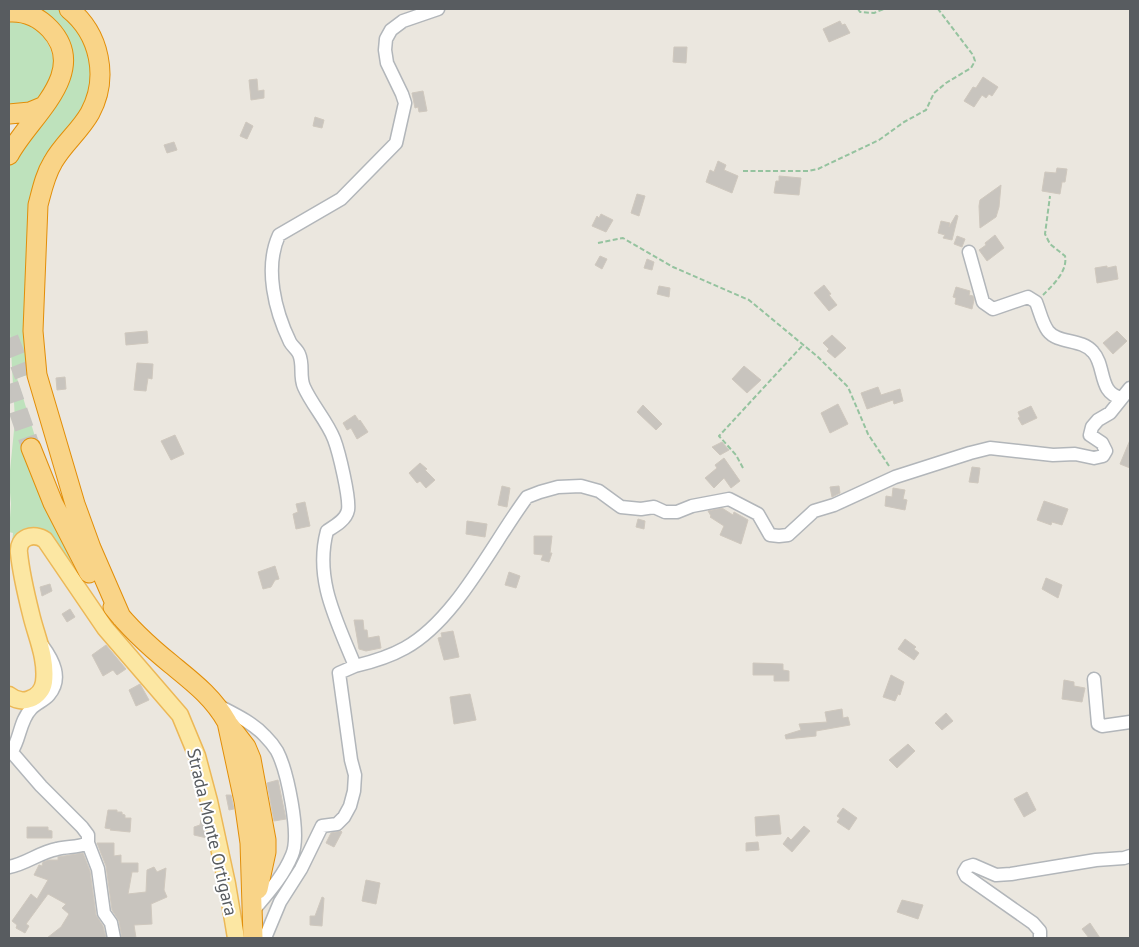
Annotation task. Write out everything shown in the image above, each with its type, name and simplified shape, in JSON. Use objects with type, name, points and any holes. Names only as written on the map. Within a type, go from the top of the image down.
[{"type":"highway","points":[[69,9],[81,20],[95,45],[99,61],[100,82],[90,113],[53,162],[38,205],[33,303],[34,356],[43,397],[75,504],[91,548],[121,618]]},
{"type":"highway","points":[[9,12],[25,13],[36,17],[53,33],[59,44],[64,65],[62,77],[54,93],[18,140],[9,155]]},
{"type":"highway","points":[[9,114],[30,112],[42,108]]},
{"type":"highway","points":[[24,376],[81,558]]},
{"type":"highway","points":[[31,448],[53,503],[96,584],[121,618],[135,633],[196,684],[216,704],[243,742],[250,759],[266,840],[264,863],[252,912],[253,938]]},
{"type":"main road","name":"Strada Monte Ortigara","points":[[9,695],[18,700],[26,700],[38,694],[42,689],[44,675],[40,643],[31,614],[18,553],[21,542],[30,536],[36,536],[45,540],[105,628],[180,715],[197,756],[209,801],[236,938]]},
{"type":"street","points":[[354,666],[330,605],[325,586],[323,555],[327,530],[342,521],[348,511],[347,492],[334,439],[300,379],[302,368],[298,352],[291,343],[278,309],[272,276],[275,245],[279,236],[341,198],[396,143],[405,103],[399,86],[387,63],[386,39],[391,30],[403,21],[438,9]]},
{"type":"street","points":[[969,252],[983,302],[993,309],[1028,297],[1036,302],[1044,326],[1049,334],[1084,345],[1093,352],[1108,390],[1116,397],[1126,393]]},
{"type":"street","points":[[265,938],[280,902],[301,869],[322,826],[337,824],[344,817],[350,806],[354,790],[354,775],[339,673],[405,648],[424,636],[450,609],[527,497],[558,487],[581,486],[599,491],[621,507],[641,509],[654,507],[665,512],[676,512],[692,506],[729,499],[758,514],[770,535],[788,535],[814,511],[834,505],[895,477],[938,462],[990,448],[1053,454],[1075,454],[1094,458],[1103,456],[1106,451],[1102,443],[1090,435],[1092,427],[1098,420],[1110,413],[1126,393]]},
{"type":"street","points":[[40,643],[54,663],[56,676],[54,685],[50,694],[31,708],[17,743],[10,750],[88,835],[88,843],[98,869],[104,913],[111,923],[114,938]]},
{"type":"street","points":[[1094,679],[1098,724],[1102,726],[1130,722]]},
{"type":"street","points":[[216,704],[248,721],[265,736],[277,752],[288,786],[295,821],[293,854],[275,884],[252,912]]},
{"type":"street","points":[[9,868],[57,849],[88,843]]},
{"type":"street","points":[[1040,938],[1040,931],[1033,924],[966,876],[964,870],[967,867],[973,866],[996,875],[1011,874],[1130,856]]},
{"type":"path","points":[[858,9],[860,12],[874,13],[884,9]]},
{"type":"path","points":[[743,170],[808,171],[818,169],[879,140],[904,122],[926,110],[934,93],[946,83],[971,68],[975,61],[974,55],[938,9]]},
{"type":"path","points":[[1036,302],[1062,273],[1066,264],[1065,256],[1050,244],[1046,234],[1050,196]]},
{"type":"path","points":[[598,243],[623,238],[673,266],[749,300],[848,386],[868,434],[895,477]]},
{"type":"path","points":[[743,468],[736,455],[719,436],[803,345]]},
{"type":"green space","points":[[30,9],[63,9],[92,50],[91,99],[45,164],[31,374],[17,378],[37,443],[22,447],[46,510],[88,595],[44,531],[14,544],[12,543],[13,533],[9,532],[11,504],[9,481],[15,420],[9,315],[9,168],[15,153],[69,71]]},
{"type":"green space","points":[[9,18],[26,22],[44,37],[52,53],[53,70],[51,78],[39,98],[30,105],[9,108]]},
{"type":"building","points":[[840,21],[842,25],[845,24],[850,33],[829,42],[823,29]]},
{"type":"building","points":[[674,47],[687,47],[686,63],[673,62]]},
{"type":"building","points":[[983,77],[998,87],[992,96],[989,94],[986,98],[982,95],[974,107],[964,101],[973,87],[976,88]]},
{"type":"building","points":[[257,79],[258,91],[264,90],[264,98],[251,100],[249,80]]},
{"type":"building","points":[[423,91],[427,111],[419,112],[418,107],[415,108],[412,93]]},
{"type":"building","points":[[315,117],[324,120],[322,128],[313,126]]},
{"type":"building","points":[[246,122],[253,126],[247,139],[240,136]]},
{"type":"building","points":[[174,142],[177,150],[167,153],[164,145]]},
{"type":"building","points":[[718,161],[726,165],[724,170],[738,176],[732,193],[706,182],[710,170],[714,172]]},
{"type":"building","points":[[1057,168],[1067,169],[1065,182],[1062,182],[1060,194],[1042,191],[1045,172],[1056,173]]},
{"type":"building","points":[[779,176],[801,178],[799,195],[774,193]]},
{"type":"building","points":[[1001,185],[996,217],[980,228],[980,200]]},
{"type":"building","points":[[637,194],[645,196],[639,216],[631,213]]},
{"type":"building","points":[[601,214],[613,220],[606,232],[592,226],[597,216],[599,218]]},
{"type":"building","points":[[956,215],[958,216],[952,240],[943,238],[945,235],[938,233],[941,221],[950,223],[949,227]]},
{"type":"building","points":[[995,235],[1004,248],[987,261],[979,250]]},
{"type":"building","points":[[957,236],[965,239],[962,247],[954,244]]},
{"type":"building","points":[[600,256],[607,259],[602,269],[595,265]]},
{"type":"building","points":[[647,259],[654,262],[652,270],[644,268]]},
{"type":"building","points":[[1107,266],[1107,268],[1116,266],[1118,279],[1097,283],[1095,268]]},
{"type":"building","points":[[824,285],[837,305],[829,311],[814,293]]},
{"type":"building","points":[[659,286],[670,288],[669,297],[657,294]]},
{"type":"building","points":[[956,287],[970,291],[969,295],[973,296],[974,300],[972,309],[955,304],[956,298],[953,297]]},
{"type":"building","points":[[147,331],[148,343],[126,345],[125,333]]},
{"type":"building","points":[[1117,331],[1127,341],[1113,354],[1103,343]]},
{"type":"building","points":[[832,335],[846,348],[835,358],[827,351],[829,349],[823,343]]},
{"type":"building","points":[[137,363],[153,364],[152,379],[148,378],[146,391],[134,390]]},
{"type":"building","points":[[744,366],[761,380],[747,393],[732,379]]},
{"type":"building","points":[[65,377],[66,389],[57,390],[56,378]]},
{"type":"building","points":[[878,387],[881,395],[900,389],[903,401],[894,404],[893,400],[867,409],[861,393]]},
{"type":"building","points":[[838,404],[848,424],[830,433],[821,413]]},
{"type":"building","points":[[643,405],[662,424],[656,430],[637,412]]},
{"type":"building","points":[[1031,406],[1037,418],[1022,425],[1018,418],[1020,417],[1018,412]]},
{"type":"building","points":[[355,415],[368,432],[357,439],[351,428],[347,430],[343,423]]},
{"type":"building","points":[[175,435],[184,454],[171,460],[161,441]]},
{"type":"building","points":[[1130,440],[1130,468],[1120,464]]},
{"type":"building","points":[[722,442],[729,450],[720,455],[712,447]]},
{"type":"building","points":[[724,458],[740,481],[731,488],[724,478],[714,488],[705,478],[717,468],[715,465]]},
{"type":"building","points":[[420,463],[435,480],[426,488],[420,481],[417,483],[409,473]]},
{"type":"building","points":[[972,467],[980,468],[978,483],[969,482]]},
{"type":"building","points":[[502,486],[510,488],[507,507],[498,505]]},
{"type":"building","points":[[839,486],[840,493],[832,497],[830,487]]},
{"type":"building","points":[[893,488],[905,490],[903,499],[907,500],[905,510],[885,506],[886,496],[892,497]]},
{"type":"building","points":[[1044,501],[1068,509],[1062,525],[1052,522],[1051,525],[1037,520]]},
{"type":"building","points":[[305,502],[310,526],[296,529],[293,514],[298,512],[296,504]]},
{"type":"building","points":[[722,508],[733,515],[734,512],[748,520],[741,544],[720,535],[724,526],[710,517],[708,511]]},
{"type":"building","points":[[638,519],[645,521],[644,529],[636,527]]},
{"type":"building","points":[[467,521],[487,524],[485,537],[466,534]]},
{"type":"building","points":[[534,536],[552,536],[550,553],[552,553],[549,562],[541,560],[543,555],[534,554]]},
{"type":"building","points":[[275,566],[279,579],[275,580],[271,587],[263,589],[258,572]]},
{"type":"building","points":[[509,572],[520,576],[516,588],[505,585]]},
{"type":"building","points":[[1046,578],[1062,585],[1058,598],[1042,589]]},
{"type":"building","points":[[50,584],[52,591],[42,596],[40,587]]},
{"type":"building","points":[[70,609],[75,617],[67,622],[62,614]]},
{"type":"building","points":[[354,620],[363,620],[364,630],[367,630],[368,638],[379,636],[381,648],[366,651],[359,649]]},
{"type":"building","points":[[453,631],[459,657],[444,660],[438,638],[442,637],[441,633]]},
{"type":"building","points":[[905,639],[916,647],[914,649],[919,653],[914,660],[898,649]]},
{"type":"building","points":[[106,645],[126,669],[117,675],[113,670],[103,676],[92,655]]},
{"type":"building","points":[[753,663],[783,664],[783,670],[789,671],[789,681],[774,681],[774,675],[753,675]]},
{"type":"building","points":[[891,675],[904,682],[900,695],[898,694],[895,701],[883,697]]},
{"type":"building","points":[[1064,680],[1074,682],[1074,686],[1085,688],[1082,702],[1062,699]]},
{"type":"building","points":[[140,684],[149,700],[136,706],[129,690]]},
{"type":"building","points":[[470,694],[476,720],[454,724],[450,697]]},
{"type":"building","points":[[842,709],[843,718],[848,717],[850,725],[816,731],[816,736],[786,739],[785,735],[801,730],[799,724],[827,722],[825,712]]},
{"type":"building","points":[[946,713],[953,721],[942,730],[935,723]]},
{"type":"building","points":[[908,744],[915,751],[897,768],[889,760]]},
{"type":"building","points":[[278,780],[286,819],[274,821],[267,783]]},
{"type":"building","points":[[1027,792],[1036,810],[1024,817],[1014,799]]},
{"type":"building","points":[[226,795],[231,795],[234,809],[229,810]]},
{"type":"building","points":[[843,808],[857,818],[849,830],[837,822],[840,818],[837,816]]},
{"type":"building","points":[[108,810],[117,810],[117,812],[122,812],[125,815],[125,818],[131,818],[130,832],[105,828]]},
{"type":"building","points":[[779,815],[781,834],[756,836],[755,817]]},
{"type":"building","points":[[201,820],[203,821],[207,838],[194,835],[194,827],[200,825]]},
{"type":"building","points":[[804,826],[810,831],[792,852],[783,844],[788,837],[791,840]]},
{"type":"building","points":[[27,827],[48,827],[48,830],[52,831],[52,838],[27,838]]},
{"type":"building","points":[[341,831],[334,847],[326,843],[331,833]]},
{"type":"building","points":[[758,842],[759,850],[746,851],[746,843]]},
{"type":"building","points":[[97,843],[114,843],[114,856],[121,855],[121,863],[138,863],[138,872],[132,872],[128,894],[146,892],[147,870],[154,867],[157,872],[166,868],[164,890],[167,897],[151,904],[152,924],[134,925],[136,938],[122,938],[119,921],[112,910],[106,866]]},
{"type":"building","points":[[83,853],[90,871],[96,915],[103,926],[106,938],[47,938],[61,927],[69,914],[62,908],[66,904],[48,894],[26,924],[29,926],[25,933],[16,928],[17,925],[12,921],[31,894],[37,899],[48,880],[34,875],[39,865],[42,866],[43,862],[49,860],[58,860],[58,857]]},
{"type":"building","points":[[366,880],[380,883],[376,904],[362,901]]},
{"type":"building","points":[[322,897],[324,898],[322,926],[310,925],[310,916],[315,916]]},
{"type":"building","points":[[902,900],[923,905],[918,919],[897,912]]},
{"type":"building","points":[[1090,923],[1100,938],[1089,938],[1082,929]]},
{"type":"tunnel","points":[[9,338],[24,376]]},
{"type":"tunnel","points":[[9,384],[31,448]]}]
